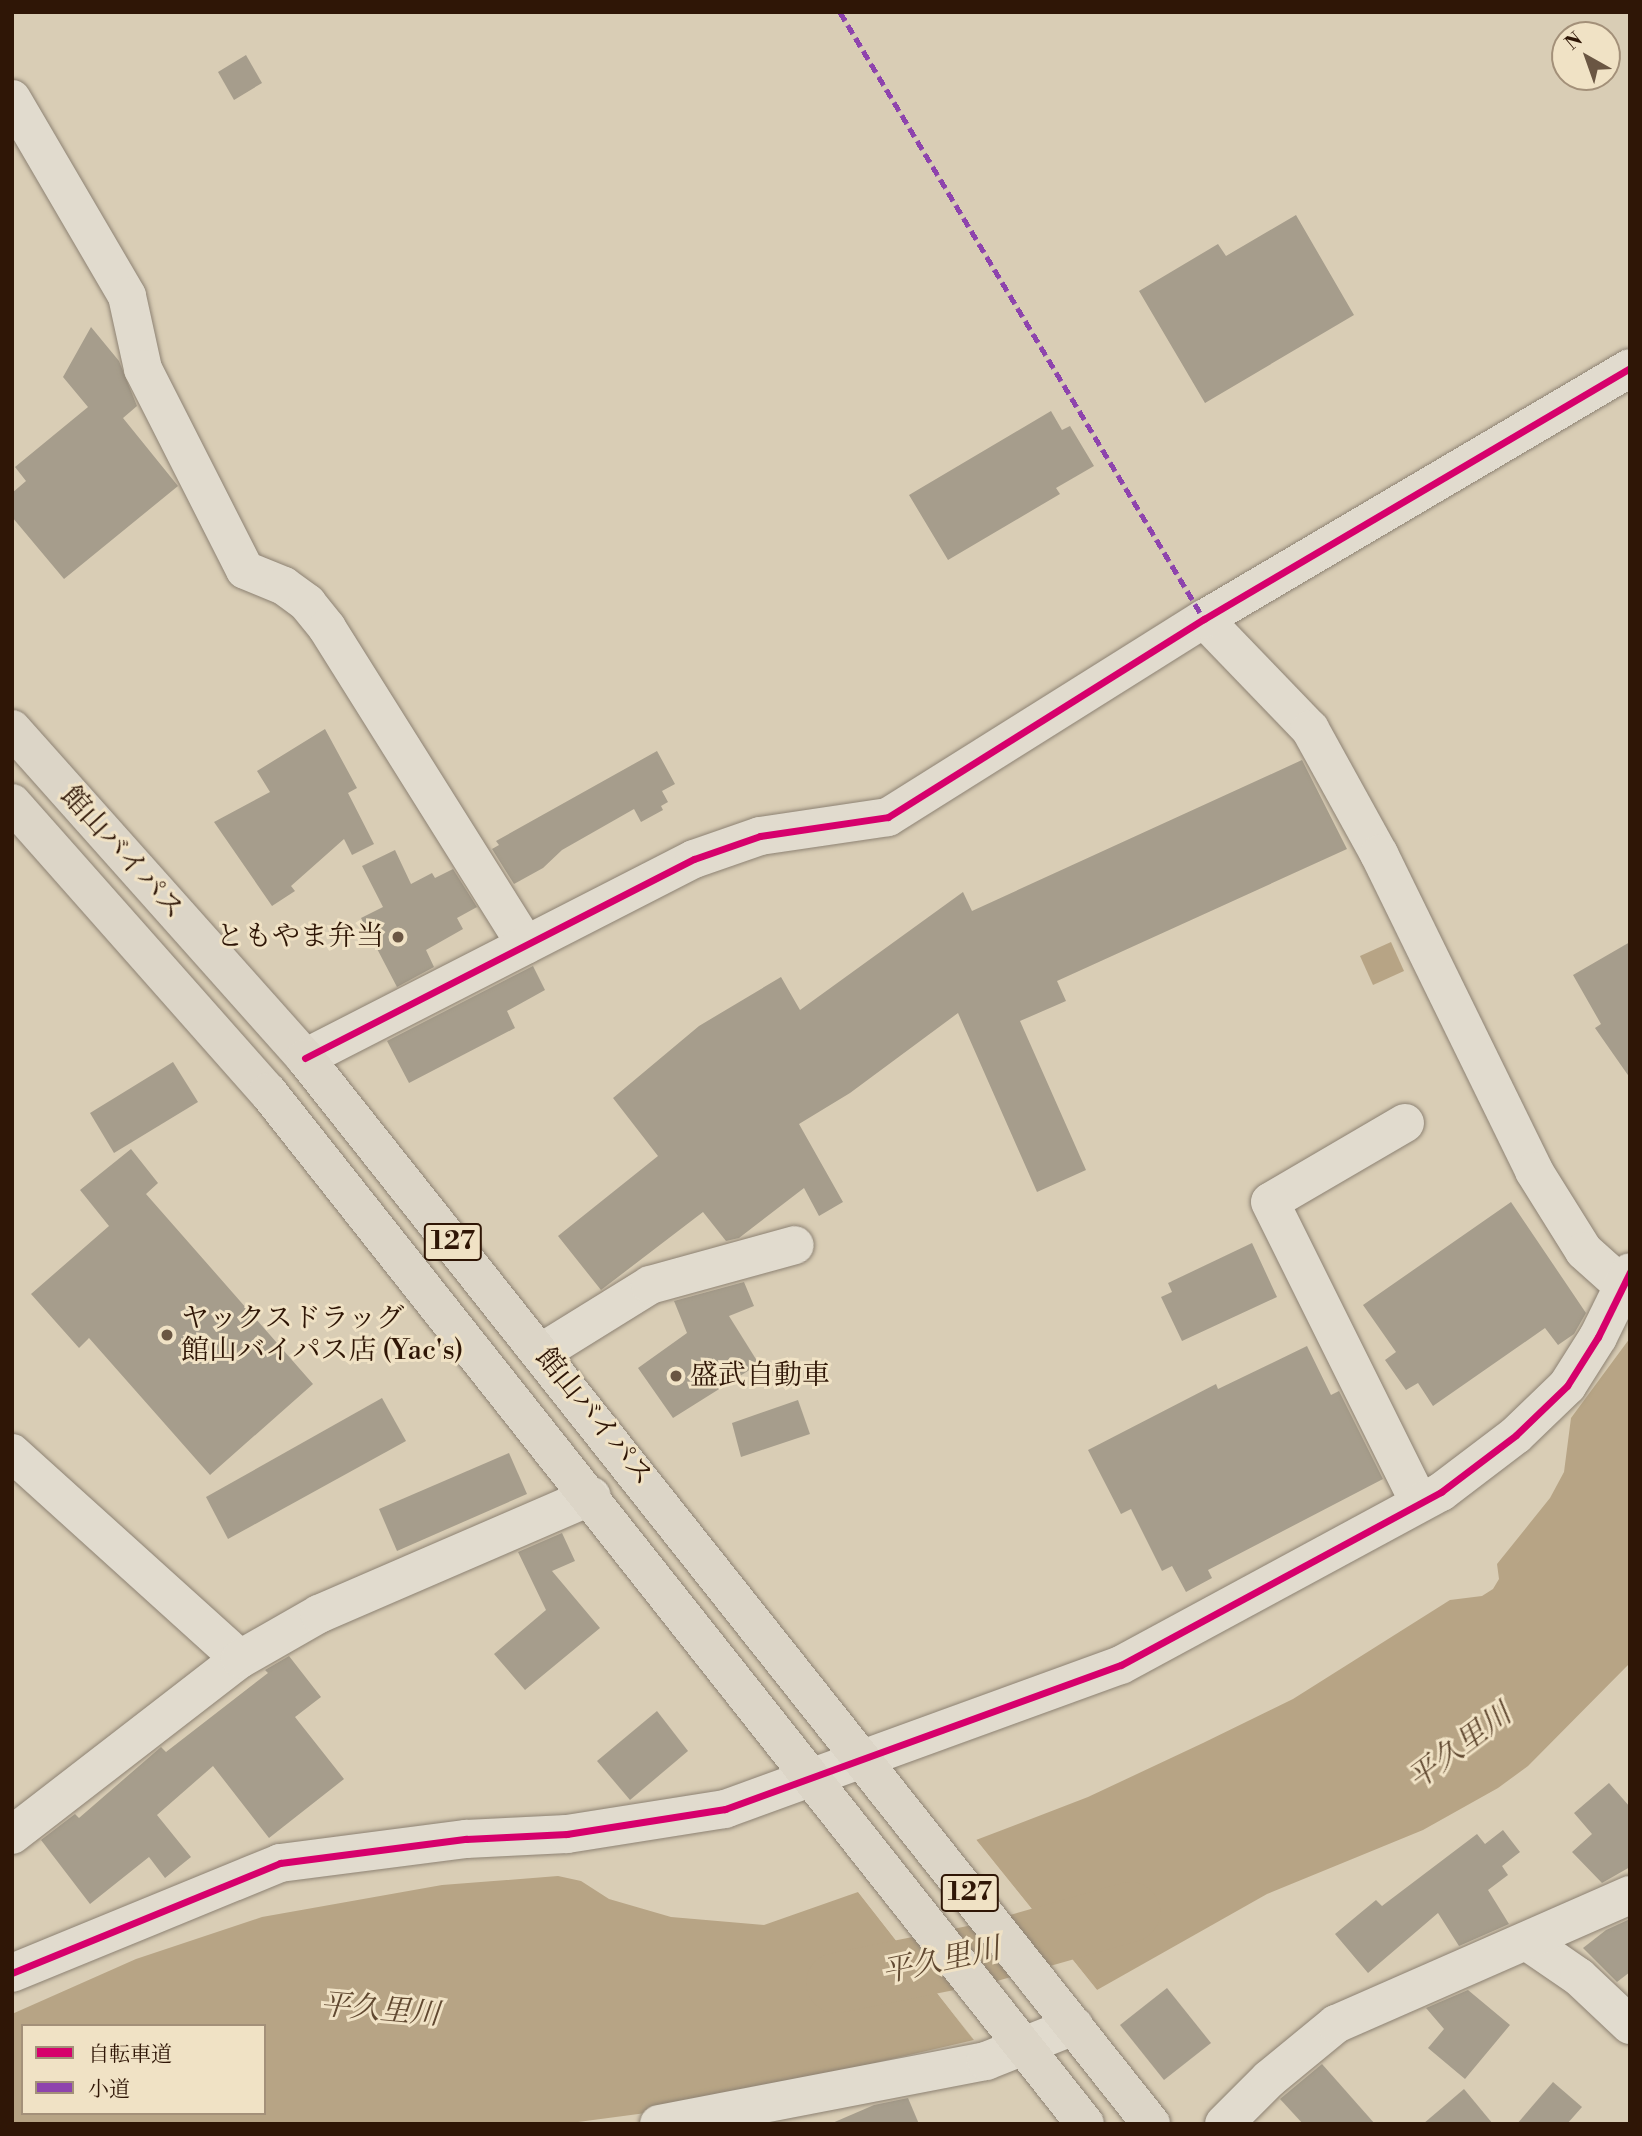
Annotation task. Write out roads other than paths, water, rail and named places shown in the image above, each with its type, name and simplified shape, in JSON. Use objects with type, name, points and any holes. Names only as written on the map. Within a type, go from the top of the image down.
[{"type":"highway","name":"館山バイパス","points":[[12,729],[305,1058],[870,1766],[1151,2124]]},
{"type":"highway","name":"館山バイパス","points":[[12,803],[268,1092],[592,1496],[1086,2124]]},
{"type":"street","points":[[12,99],[127,296],[143,369],[245,570],[284,586],[307,603],[327,628],[526,945]]},
{"type":"street","points":[[305,1058],[694,859],[760,836],[888,817],[1204,619],[1630,368]]},
{"type":"street","points":[[12,1973],[279,1863],[466,1839],[567,1834],[680,1817],[725,1809],[870,1766],[1121,1665],[1441,1492],[1516,1435],[1567,1386],[1598,1337],[1626,1278],[1584,1251],[1534,1171],[1379,854],[1310,729],[1204,619]]},
{"type":"street","points":[[1405,1123],[1270,1202],[1419,1502]]},
{"type":"street","points":[[541,1352],[650,1285],[795,1245]]},
{"type":"street","points":[[12,1453],[240,1659]]},
{"type":"street","points":[[12,1835],[240,1659],[319,1614],[592,1496]]},
{"type":"street","points":[[1224,2124],[1269,2079],[1336,2024],[1630,1895]]},
{"type":"street","points":[[1528,1942],[1579,1977],[1630,2025]]},
{"type":"street","points":[[659,2124],[793,2110],[986,2061],[1021,2041],[1070,2020]]},
{"type":"water","points":[[1391,942],[1404,971],[1373,985],[1360,956]]},
{"type":"water","points":[[1630,1338],[1630,1663],[1528,1766],[1498,1788],[1423,1830],[1267,1894],[1097,1990],[976,1840],[1088,1797],[1203,1743],[1293,1699],[1450,1600],[1482,1596],[1493,1589],[1499,1579],[1497,1564],[1550,1498],[1564,1472],[1571,1418]]},
{"type":"water","points":[[558,1876],[581,1881],[609,1899],[671,1917],[764,1925],[858,1892],[974,2040],[676,2109],[563,2124],[12,2124],[12,2014],[136,1959],[262,1917],[442,1885]]},
{"type":"waterway","name":"平久里川","points":[[836,1983],[986,1953],[1130,1912]]},
{"type":"place","name":"ともやま弁当","points":[[398,937]]},
{"type":"place","name":"ヤックスドラッグ 館山バイパス店 (Yac's)","points":[[167,1335]]},
{"type":"place","name":"盛武自動車","points":[[676,1376]]}]
